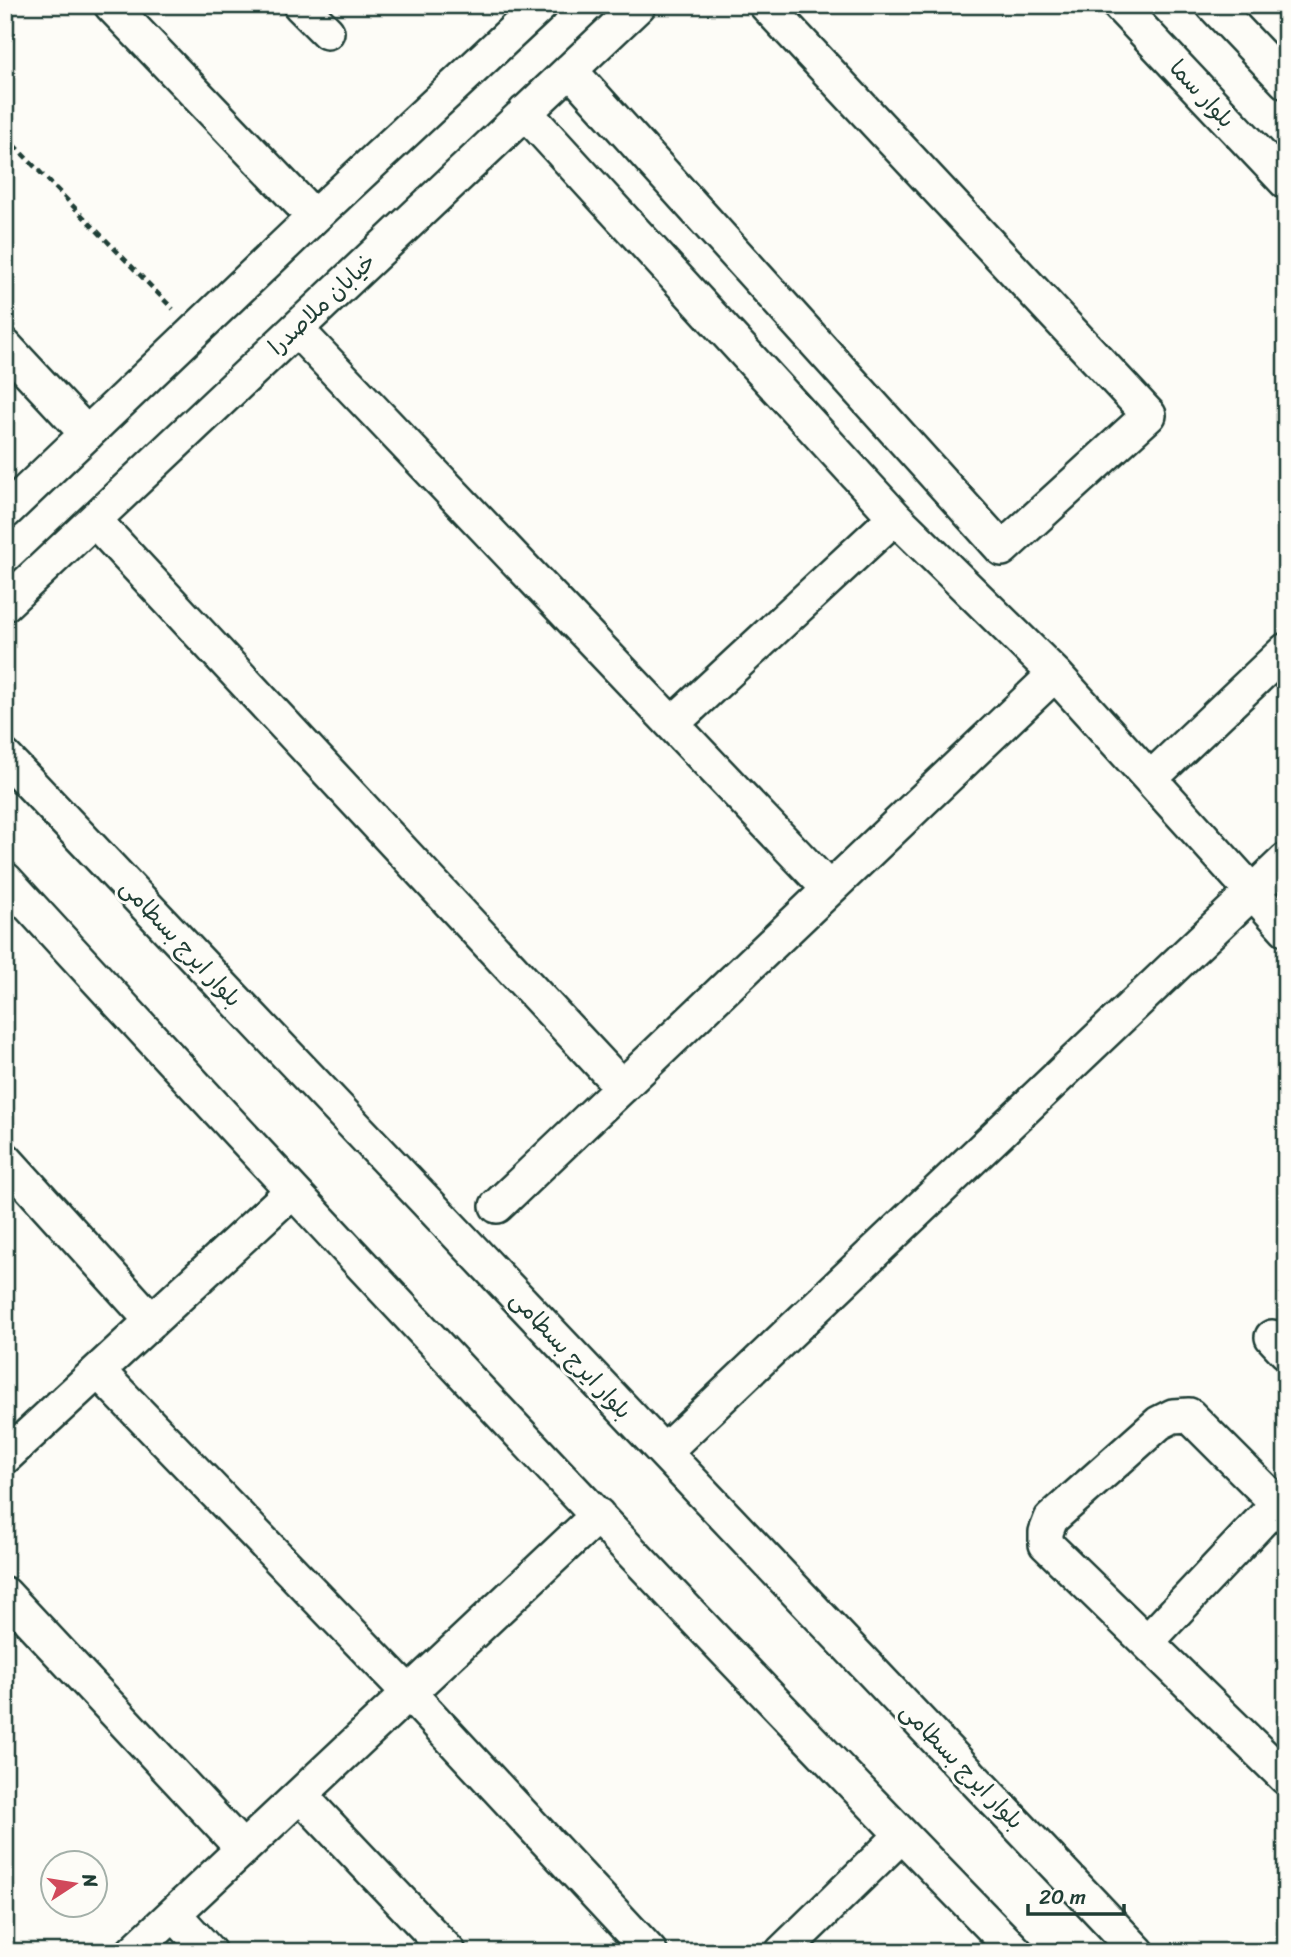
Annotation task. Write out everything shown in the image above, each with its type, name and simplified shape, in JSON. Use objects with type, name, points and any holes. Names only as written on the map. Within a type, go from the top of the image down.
[{"type":"street","points":[[111,5],[314,217]]},
{"type":"street","points":[[300,5],[327,32]]},
{"type":"street","name":"خیابان ملاصدرا","points":[[5,604],[639,5]]},
{"type":"street","points":[[570,70],[1002,549],[1149,415],[766,5]]},
{"type":"street","name":"بلوار سما","points":[[1119,5],[1286,182]]},
{"type":"street","points":[[1213,5],[1286,82]]},
{"type":"street","points":[[5,512],[196,332],[530,9]]},
{"type":"street","points":[[525,112],[895,517],[1055,674],[1286,929]]},
{"type":"street","points":[[296,329],[829,889]]},
{"type":"street","points":[[5,346],[87,434]]},
{"type":"street","points":[[672,724],[895,517]]},
{"type":"street","points":[[94,520],[622,1087]]},
{"type":"street","points":[[1150,779],[1286,650]]},
{"type":"street","points":[[497,1206],[1055,674]]},
{"type":"street","name":"بلوار ایرج بسطامی","points":[[5,758],[1138,1952]]},
{"type":"street","points":[[664,1452],[1286,860]]},
{"type":"street","points":[[5,879],[292,1191],[1016,1952]]},
{"type":"street","points":[[5,1159],[152,1321]]},
{"type":"street","points":[[5,1457],[292,1191]]},
{"type":"street","points":[[98,1371],[408,1693],[650,1952]]},
{"type":"street","points":[[1147,1642],[1281,1508],[1189,1415],[1173,1416],[1159,1423],[1051,1519],[1046,1532],[1046,1544],[1286,1778]]},
{"type":"street","points":[[133,1952],[598,1515]]},
{"type":"street","points":[[5,1594],[243,1849]]},
{"type":"street","points":[[300,1795],[449,1952]]},
{"type":"street","points":[[782,1952],[902,1835]]},
{"type":"street","points":[[173,1914],[209,1952]]},
{"type":"path","points":[[5,136],[196,332]]}]
